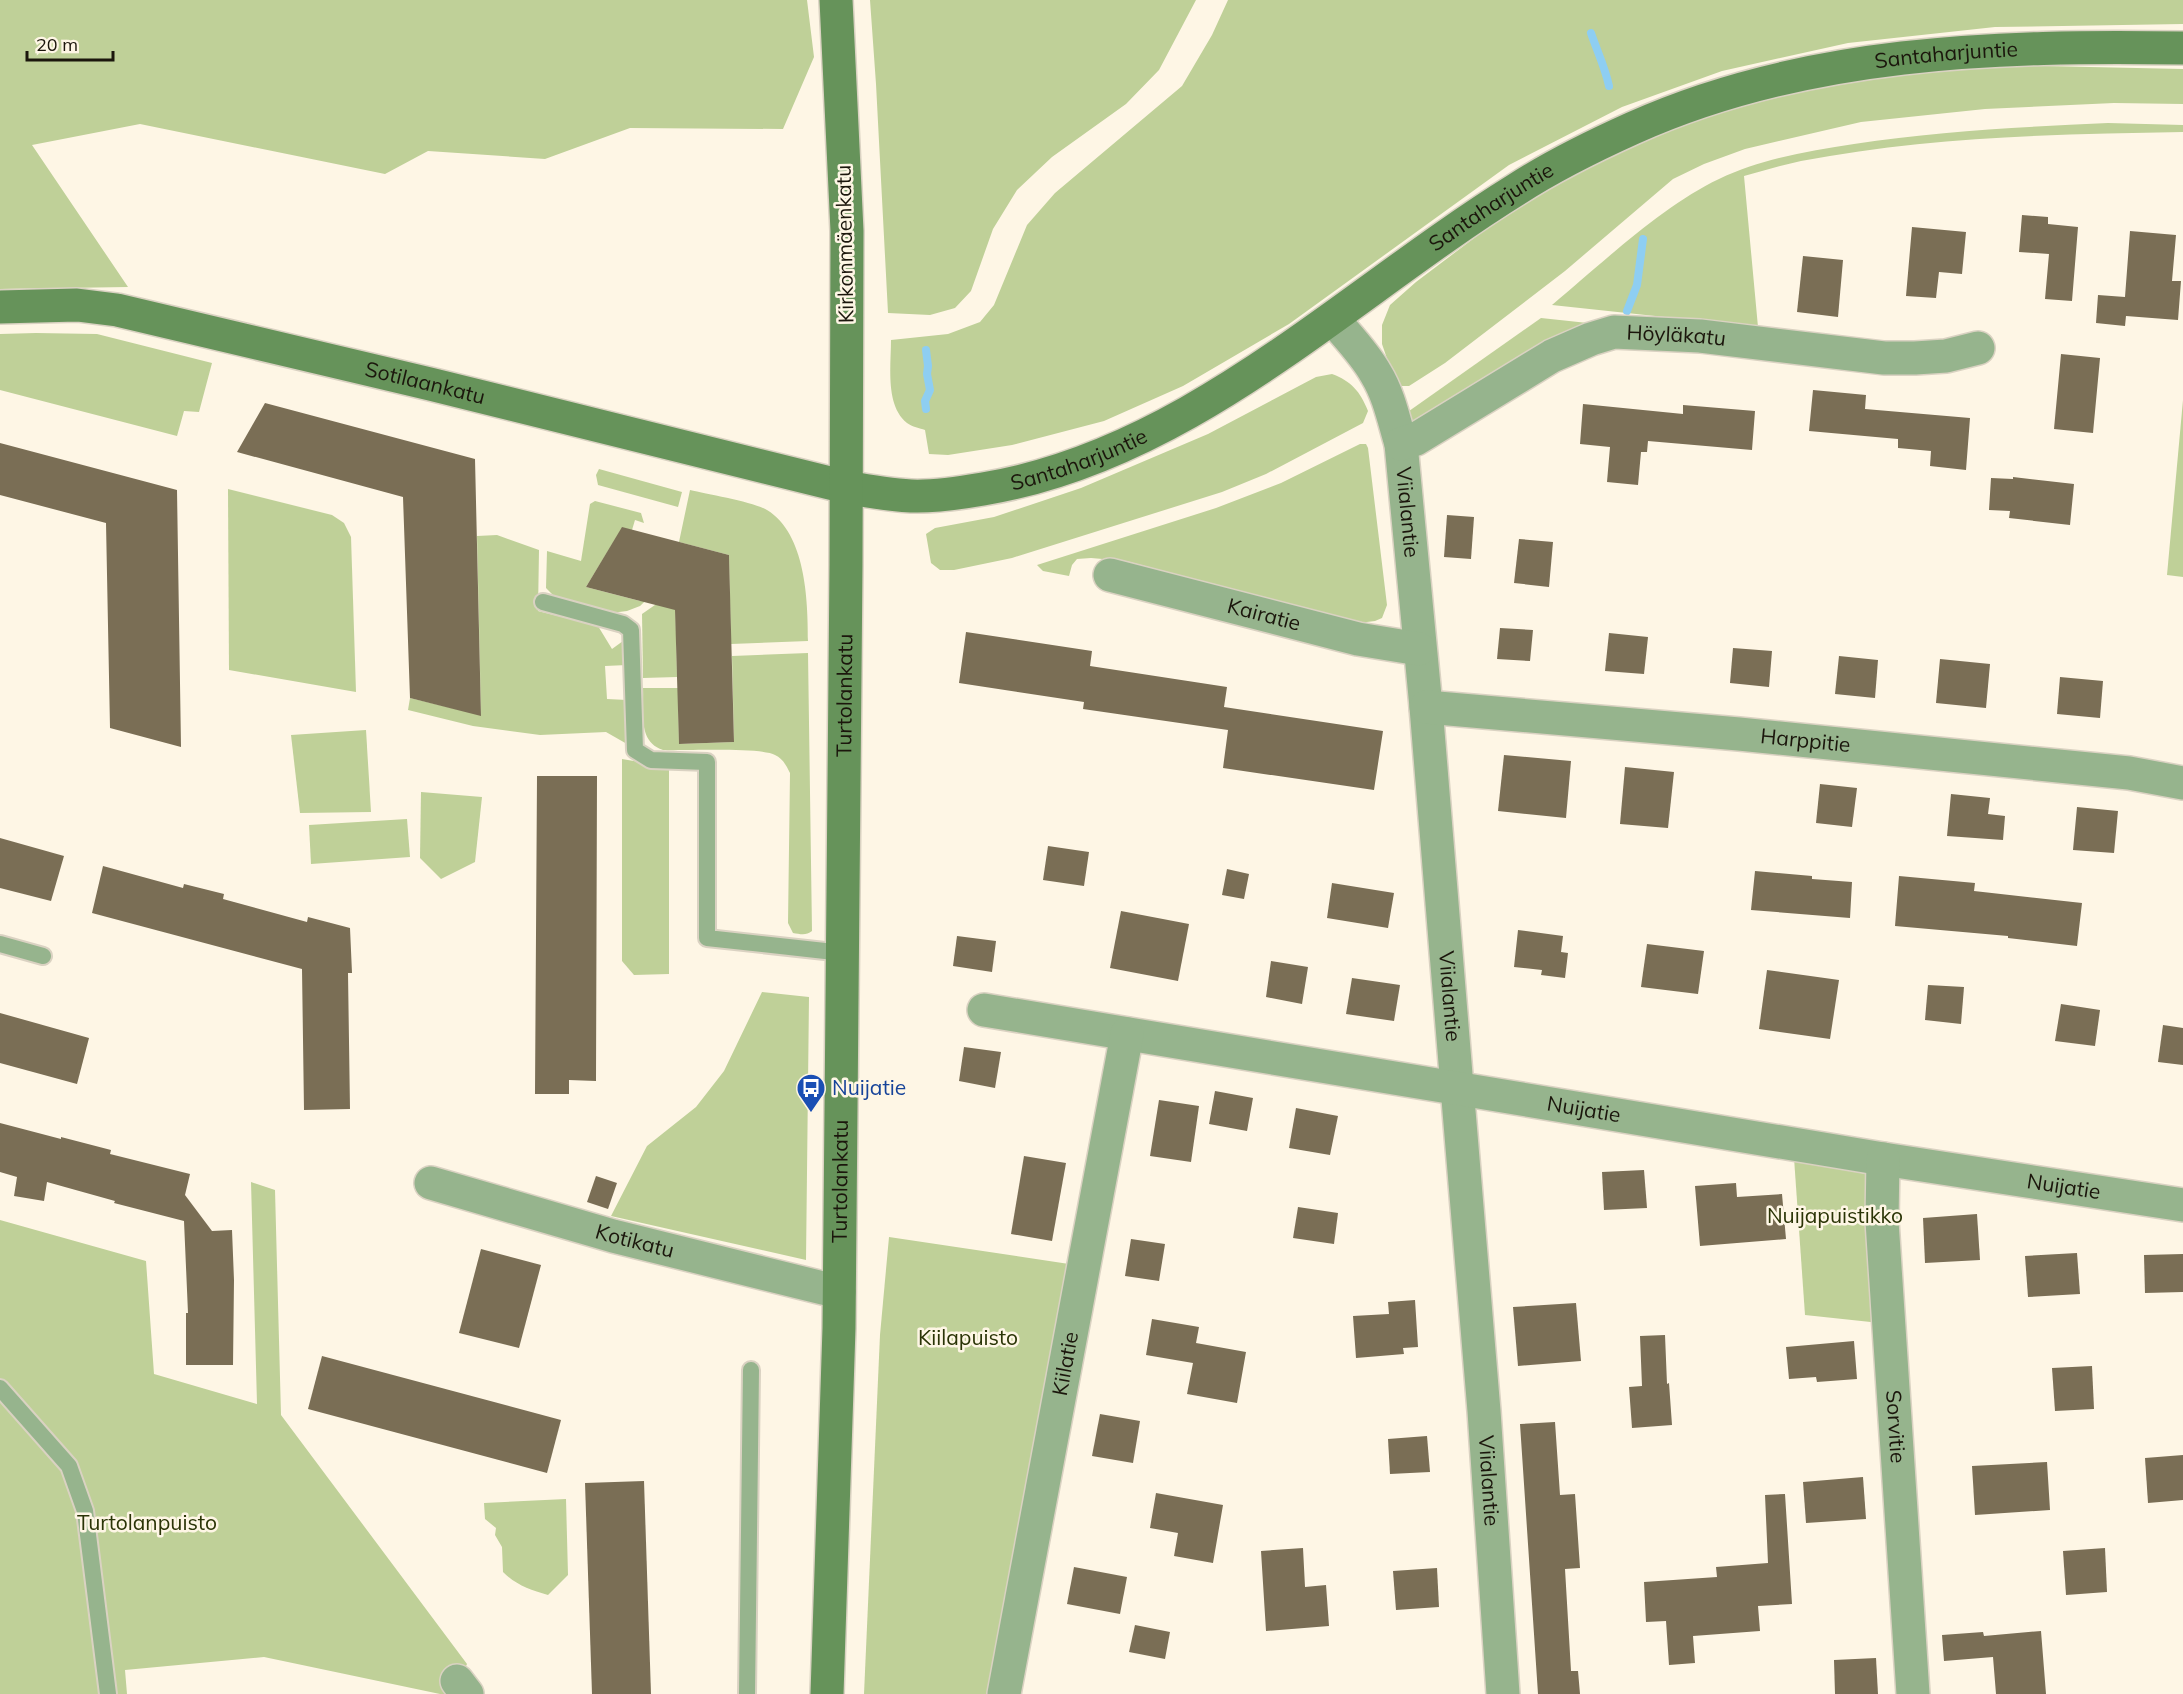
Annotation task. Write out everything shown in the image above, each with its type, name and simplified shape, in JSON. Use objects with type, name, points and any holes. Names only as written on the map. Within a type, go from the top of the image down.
[{"type":"main road","name":"Kirkonmäenkatu","points":[[836,0],[847,231],[846,488]]},
{"type":"main road","name":"Santaharjuntie","points":[[846,488],[880,494],[914,496],[948,494],[1004,486],[1077,465],[1171,421],[1268,363],[1481,213],[1550,169],[1636,127],[1675,110],[1717,96],[1775,80],[1903,58],[2048,49],[2183,48]]},
{"type":"main road","name":"Sotilaankatu","points":[[0,307],[76,305],[117,310],[429,384],[846,488]]},
{"type":"main road","name":"Turtolankatu","points":[[827,1694],[839,1292],[846,488]]},
{"type":"street","name":"Viialantie","points":[[1333,319],[1378,375],[1401,444],[1458,1088],[1484,1411],[1503,1694]]},
{"type":"street","name":"Höyläkatu","points":[[1401,444],[1416,439],[1552,356],[1614,332],[1700,336],[1884,358],[1946,356],[1978,348]]},
{"type":"street","name":"Kairatie","points":[[1110,575],[1358,639],[1419,649]]},
{"type":"street","name":"Harppitie","points":[[1426,707],[1739,734],[2136,773],[2183,783]]},
{"type":"street","name":"Nuijatie","points":[[984,1010],[1883,1159],[2183,1205]]},
{"type":"street","name":"Kiilatie","points":[[1004,1694],[1127,1034]]},
{"type":"street","name":"Sorvitie","points":[[1883,1159],[1883,1232],[1913,1694]]},
{"type":"street","name":"Kotikatu","points":[[431,1183],[613,1236],[839,1292]]},
{"type":"lane","points":[[543,602],[623,624],[631,630],[635,750],[651,760],[707,762],[706,938],[843,952]]},
{"type":"lane","points":[[0,944],[43,956]]},
{"type":"lane","points":[[747,1694],[751,1370]]},
{"type":"lane","points":[[0,1388],[69,1466],[85,1510],[108,1694]]},
{"type":"green space","points":[[0,0],[807,0],[814,57],[783,129],[630,128],[545,159],[428,151],[385,174],[140,124],[32,145],[128,287],[0,289]]},
{"type":"green space","points":[[870,0],[1196,0],[1159,70],[1126,104],[1052,157],[1017,190],[993,229],[971,291],[955,308],[930,315],[888,313]]},
{"type":"green space","points":[[1228,0],[2183,0],[2183,24],[1995,27],[1848,43],[1722,71],[1622,107],[1509,165],[1289,324],[1183,386],[1104,421],[1012,445],[948,455],[929,454],[925,430],[907,423],[895,406],[890,373],[891,340],[948,334],[980,322],[994,305],[1027,225],[1055,193],[1182,86],[1212,35]]},
{"type":"green space","points":[[1992,65],[2183,69],[2183,104],[2114,103],[1985,109],[1861,122],[1745,149],[1704,164],[1673,179],[1565,271],[1445,363],[1409,386],[1401,386],[1395,382],[1382,344],[1382,325],[1390,305],[1416,282],[1494,223],[1576,171],[1646,135],[1806,85],[1903,72]]},
{"type":"green space","points":[[2108,123],[2183,125],[2183,132],[1991,138],[1943,142],[1801,161],[1744,176],[1758,327],[1552,305],[1676,204],[1697,190],[1751,166],[1802,153],[1917,136]]},
{"type":"green space","points":[[1541,318],[1597,324],[1417,426],[1402,416]]},
{"type":"green space","points":[[0,334],[97,334],[212,363],[199,412],[184,411],[177,436],[0,390]]},
{"type":"green space","points":[[1332,374],[1350,384],[1362,398],[1368,411],[1363,423],[1266,474],[1222,492],[1012,558],[954,570],[940,570],[931,563],[926,534],[935,528],[994,517],[1081,488],[1208,434],[1316,377]]},
{"type":"green space","points":[[2183,400],[2183,577],[2167,575]]},
{"type":"green space","points":[[1360,444],[1366,444],[1368,448],[1387,605],[1382,618],[1375,621],[1359,623],[1126,561],[1077,559],[1072,565],[1069,576],[1043,571],[1037,565],[1216,508],[1281,483]]},
{"type":"green space","points":[[599,469],[682,492],[678,507],[598,485],[596,475]]},
{"type":"green space","points":[[228,489],[332,515],[344,523],[351,537],[356,692],[229,670]]},
{"type":"green space","points":[[690,490],[761,507],[780,521],[790,535],[802,569],[807,607],[808,641],[731,644],[729,555],[679,542]]},
{"type":"green space","points":[[595,501],[641,513],[644,523],[635,520],[632,530],[622,528],[586,587],[640,601],[666,581],[640,606],[627,611],[611,613],[555,597],[546,588],[547,551],[581,561],[590,504]]},
{"type":"green space","points":[[497,535],[539,550],[538,611],[598,626],[612,649],[623,641],[627,665],[605,666],[607,699],[627,700],[627,744],[606,732],[540,735],[473,726],[408,710],[410,698],[481,715],[477,536]]},
{"type":"green space","points":[[675,591],[677,677],[643,678],[642,614]]},
{"type":"green space","points":[[808,653],[812,931],[803,934],[793,933],[788,923],[790,773],[786,765],[775,755],[755,751],[663,750],[655,746],[649,740],[644,725],[643,688],[678,688],[679,744],[734,742],[732,656]]},
{"type":"green space","points":[[366,730],[371,812],[300,813],[291,735]]},
{"type":"green space","points":[[622,759],[669,767],[669,974],[634,975],[622,961]]},
{"type":"green space","points":[[421,792],[482,797],[475,862],[441,879],[420,858]]},
{"type":"green space","points":[[407,819],[410,857],[311,864],[309,825]]},
{"type":"green space","points":[[762,992],[809,997],[806,1260],[611,1216],[647,1146],[696,1107],[724,1071]]},
{"type":"green space","name":"Nuijapuistikko","points":[[1794,1158],[1870,1175],[1880,1323],[1805,1315]]},
{"type":"green space","name":"Turtolanpuisto","points":[[251,1182],[275,1190],[281,1415],[467,1664],[453,1694],[440,1694],[264,1657],[125,1670],[127,1694],[0,1694],[0,1220],[146,1261],[154,1374],[257,1404]]},
{"type":"green space","name":"Kiilapuisto","points":[[889,1237],[1069,1264],[990,1694],[864,1694],[880,1335]]},
{"type":"green space","points":[[566,1499],[568,1575],[548,1595],[524,1586],[503,1572],[502,1547],[495,1535],[496,1528],[485,1519],[484,1503]]},
{"type":"building","points":[[2022,215],[2048,217],[2048,224],[2078,227],[2072,301],[2045,299],[2049,254],[2019,252]]},
{"type":"building","points":[[1912,227],[1966,232],[1962,274],[1939,272],[1936,298],[1906,296]]},
{"type":"building","points":[[2130,231],[2176,235],[2172,281],[2181,281],[2178,320],[2126,316],[2125,326],[2096,323],[2098,295],[2125,297]]},
{"type":"building","points":[[1803,256],[1843,260],[1838,317],[1797,312]]},
{"type":"building","points":[[2061,354],[2100,358],[2093,433],[2054,429]]},
{"type":"building","points":[[1813,390],[1866,395],[1865,409],[1970,418],[1966,470],[1930,466],[1931,451],[1898,448],[1898,439],[1809,431]]},
{"type":"building","points":[[265,403],[475,459],[481,716],[410,698],[403,497],[237,452]]},
{"type":"building","points":[[1583,404],[1683,414],[1683,405],[1755,411],[1752,450],[1648,441],[1647,452],[1641,452],[1638,485],[1607,482],[1610,447],[1580,444]]},
{"type":"building","points":[[0,443],[177,490],[181,747],[110,728],[106,523],[0,495]]},
{"type":"building","points":[[2013,477],[2074,484],[2070,525],[2009,518],[2010,511],[1989,510],[1991,478],[2013,479]]},
{"type":"building","points":[[1447,515],[1474,517],[1471,559],[1444,557]]},
{"type":"building","points":[[622,527],[729,555],[734,742],[679,744],[675,610],[586,587]]},
{"type":"building","points":[[1519,539],[1553,542],[1549,587],[1514,583]]},
{"type":"building","points":[[1500,628],[1533,630],[1530,661],[1497,659]]},
{"type":"building","points":[[966,632],[1092,651],[1090,666],[1227,687],[1224,707],[1383,731],[1374,790],[1223,768],[1228,730],[1083,709],[1084,702],[959,683]]},
{"type":"building","points":[[1609,633],[1648,637],[1644,674],[1605,671]]},
{"type":"building","points":[[1733,648],[1772,651],[1769,687],[1730,683]]},
{"type":"building","points":[[1839,656],[1878,660],[1875,698],[1835,694]]},
{"type":"building","points":[[1940,659],[1990,664],[1986,708],[1936,703]]},
{"type":"building","points":[[2060,677],[2103,681],[2100,718],[2057,714]]},
{"type":"building","points":[[1504,755],[1571,761],[1566,818],[1498,811]]},
{"type":"building","points":[[1625,767],[1674,772],[1668,828],[1620,824]]},
{"type":"building","points":[[537,776],[597,776],[596,1081],[569,1080],[569,1094],[535,1094]]},
{"type":"building","points":[[1820,784],[1857,788],[1852,827],[1816,823]]},
{"type":"building","points":[[1951,794],[1990,798],[1988,814],[2005,816],[2003,840],[1947,836]]},
{"type":"building","points":[[2077,807],[2118,811],[2114,853],[2073,850]]},
{"type":"building","points":[[0,838],[64,856],[51,901],[0,888]]},
{"type":"building","points":[[1048,846],[1089,852],[1084,886],[1043,880]]},
{"type":"building","points":[[103,866],[183,888],[184,884],[224,894],[223,899],[307,922],[308,917],[350,928],[352,973],[348,973],[350,1109],[304,1110],[302,969],[92,913]]},
{"type":"building","points":[[1227,869],[1249,874],[1244,899],[1222,895]]},
{"type":"building","points":[[1755,871],[1852,882],[1850,918],[1751,910]]},
{"type":"building","points":[[1899,876],[1975,883],[1974,891],[2082,903],[2077,946],[2008,938],[2008,936],[1895,926]]},
{"type":"building","points":[[1332,883],[1394,893],[1388,928],[1327,918]]},
{"type":"building","points":[[1121,911],[1189,924],[1178,981],[1110,968]]},
{"type":"building","points":[[1518,930],[1563,936],[1561,952],[1568,953],[1565,978],[1541,975],[1542,970],[1514,967]]},
{"type":"building","points":[[957,936],[996,941],[992,972],[953,966]]},
{"type":"building","points":[[1647,944],[1704,951],[1698,994],[1641,987]]},
{"type":"building","points":[[1271,961],[1308,967],[1302,1004],[1266,997]]},
{"type":"building","points":[[1767,970],[1839,980],[1830,1039],[1759,1029]]},
{"type":"building","points":[[1352,978],[1400,985],[1394,1021],[1346,1014]]},
{"type":"building","points":[[1928,985],[1964,987],[1961,1024],[1925,1020]]},
{"type":"building","points":[[2061,1004],[2100,1010],[2095,1046],[2055,1041]]},
{"type":"building","points":[[0,1013],[89,1038],[77,1084],[0,1063]]},
{"type":"building","points":[[2163,1025],[2183,1028],[2183,1065],[2158,1062]]},
{"type":"building","points":[[964,1047],[1001,1052],[995,1088],[959,1081]]},
{"type":"building","points":[[1215,1091],[1253,1098],[1247,1131],[1209,1124]]},
{"type":"building","points":[[1159,1100],[1199,1106],[1191,1162],[1150,1156]]},
{"type":"building","points":[[1296,1108],[1338,1116],[1330,1155],[1289,1148]]},
{"type":"building","points":[[0,1123],[111,1150],[110,1154],[190,1174],[185,1195],[212,1231],[232,1230],[233,1365],[186,1365],[186,1313],[188,1313],[184,1221],[114,1203],[115,1201],[47,1182],[44,1201],[14,1196],[17,1177],[0,1172]]},
{"type":"building","points":[[1024,1156],[1066,1163],[1052,1241],[1011,1234]]},
{"type":"building","points":[[1644,1170],[1647,1208],[1604,1210],[1602,1172]]},
{"type":"building","points":[[596,1176],[617,1183],[608,1209],[587,1202]]},
{"type":"building","points":[[1736,1183],[1737,1197],[1782,1194],[1786,1239],[1700,1246],[1695,1186]]},
{"type":"building","points":[[1298,1207],[1338,1213],[1334,1244],[1293,1238]]},
{"type":"building","points":[[1977,1214],[1980,1260],[1925,1263],[1923,1218]]},
{"type":"building","points":[[1131,1239],[1165,1244],[1159,1281],[1125,1276]]},
{"type":"building","points":[[481,1249],[541,1265],[519,1348],[459,1333]]},
{"type":"building","points":[[2077,1253],[2080,1294],[2028,1297],[2025,1256]]},
{"type":"building","points":[[2183,1254],[2183,1292],[2145,1293],[2144,1255]]},
{"type":"building","points":[[1415,1300],[1418,1347],[1403,1348],[1404,1354],[1356,1358],[1353,1316],[1389,1314],[1388,1302]]},
{"type":"building","points":[[1576,1303],[1581,1361],[1518,1366],[1513,1307]]},
{"type":"building","points":[[1152,1319],[1199,1327],[1196,1343],[1246,1352],[1237,1403],[1187,1394],[1193,1363],[1146,1355]]},
{"type":"building","points":[[1665,1335],[1667,1384],[1669,1383],[1672,1425],[1632,1428],[1629,1387],[1642,1386],[1640,1336]]},
{"type":"building","points":[[1854,1341],[1857,1379],[1817,1382],[1816,1377],[1789,1379],[1786,1347]]},
{"type":"building","points":[[322,1356],[561,1420],[547,1473],[308,1409]]},
{"type":"building","points":[[2092,1366],[2094,1409],[2055,1411],[2052,1368]]},
{"type":"building","points":[[1100,1414],[1140,1421],[1133,1463],[1092,1456]]},
{"type":"building","points":[[1555,1422],[1560,1495],[1575,1494],[1580,1568],[1565,1569],[1571,1671],[1578,1671],[1580,1694],[1538,1694],[1520,1424]]},
{"type":"building","points":[[1427,1436],[1430,1472],[1390,1474],[1388,1439]]},
{"type":"building","points":[[2183,1455],[2183,1500],[2148,1503],[2145,1458]]},
{"type":"building","points":[[2047,1462],[2050,1510],[1975,1515],[1972,1466]]},
{"type":"building","points":[[1863,1477],[1866,1519],[1806,1523],[1803,1482]]},
{"type":"building","points":[[644,1481],[651,1694],[592,1694],[585,1483]]},
{"type":"building","points":[[1156,1493],[1223,1505],[1213,1563],[1174,1556],[1178,1533],[1150,1528]]},
{"type":"building","points":[[1785,1494],[1792,1604],[1758,1606],[1760,1631],[1693,1636],[1695,1663],[1669,1665],[1666,1621],[1646,1622],[1644,1582],[1717,1577],[1716,1567],[1768,1563],[1765,1495]]},
{"type":"building","points":[[1303,1548],[1305,1587],[1326,1585],[1329,1626],[1266,1631],[1261,1551]]},
{"type":"building","points":[[2105,1548],[2107,1592],[2066,1595],[2063,1551]]},
{"type":"building","points":[[1074,1567],[1127,1577],[1120,1614],[1067,1604]]},
{"type":"building","points":[[1437,1568],[1439,1607],[1396,1610],[1393,1571]]},
{"type":"building","points":[[1135,1625],[1170,1632],[1165,1659],[1129,1652]]},
{"type":"building","points":[[2041,1631],[2046,1694],[1996,1694],[1993,1657],[1944,1661],[1942,1635],[1983,1632],[1984,1636]]},
{"type":"building","points":[[1876,1658],[1878,1694],[1835,1694],[1834,1660]]},
{"type":"waterway","points":[[1591,33],[1609,86]]},
{"type":"waterway","points":[[1627,311],[1637,285],[1643,239]]},
{"type":"waterway","points":[[926,350],[930,390],[925,401],[926,409]]},
{"type":"place","name":"Nuijatie","points":[[811,1114]]}]
